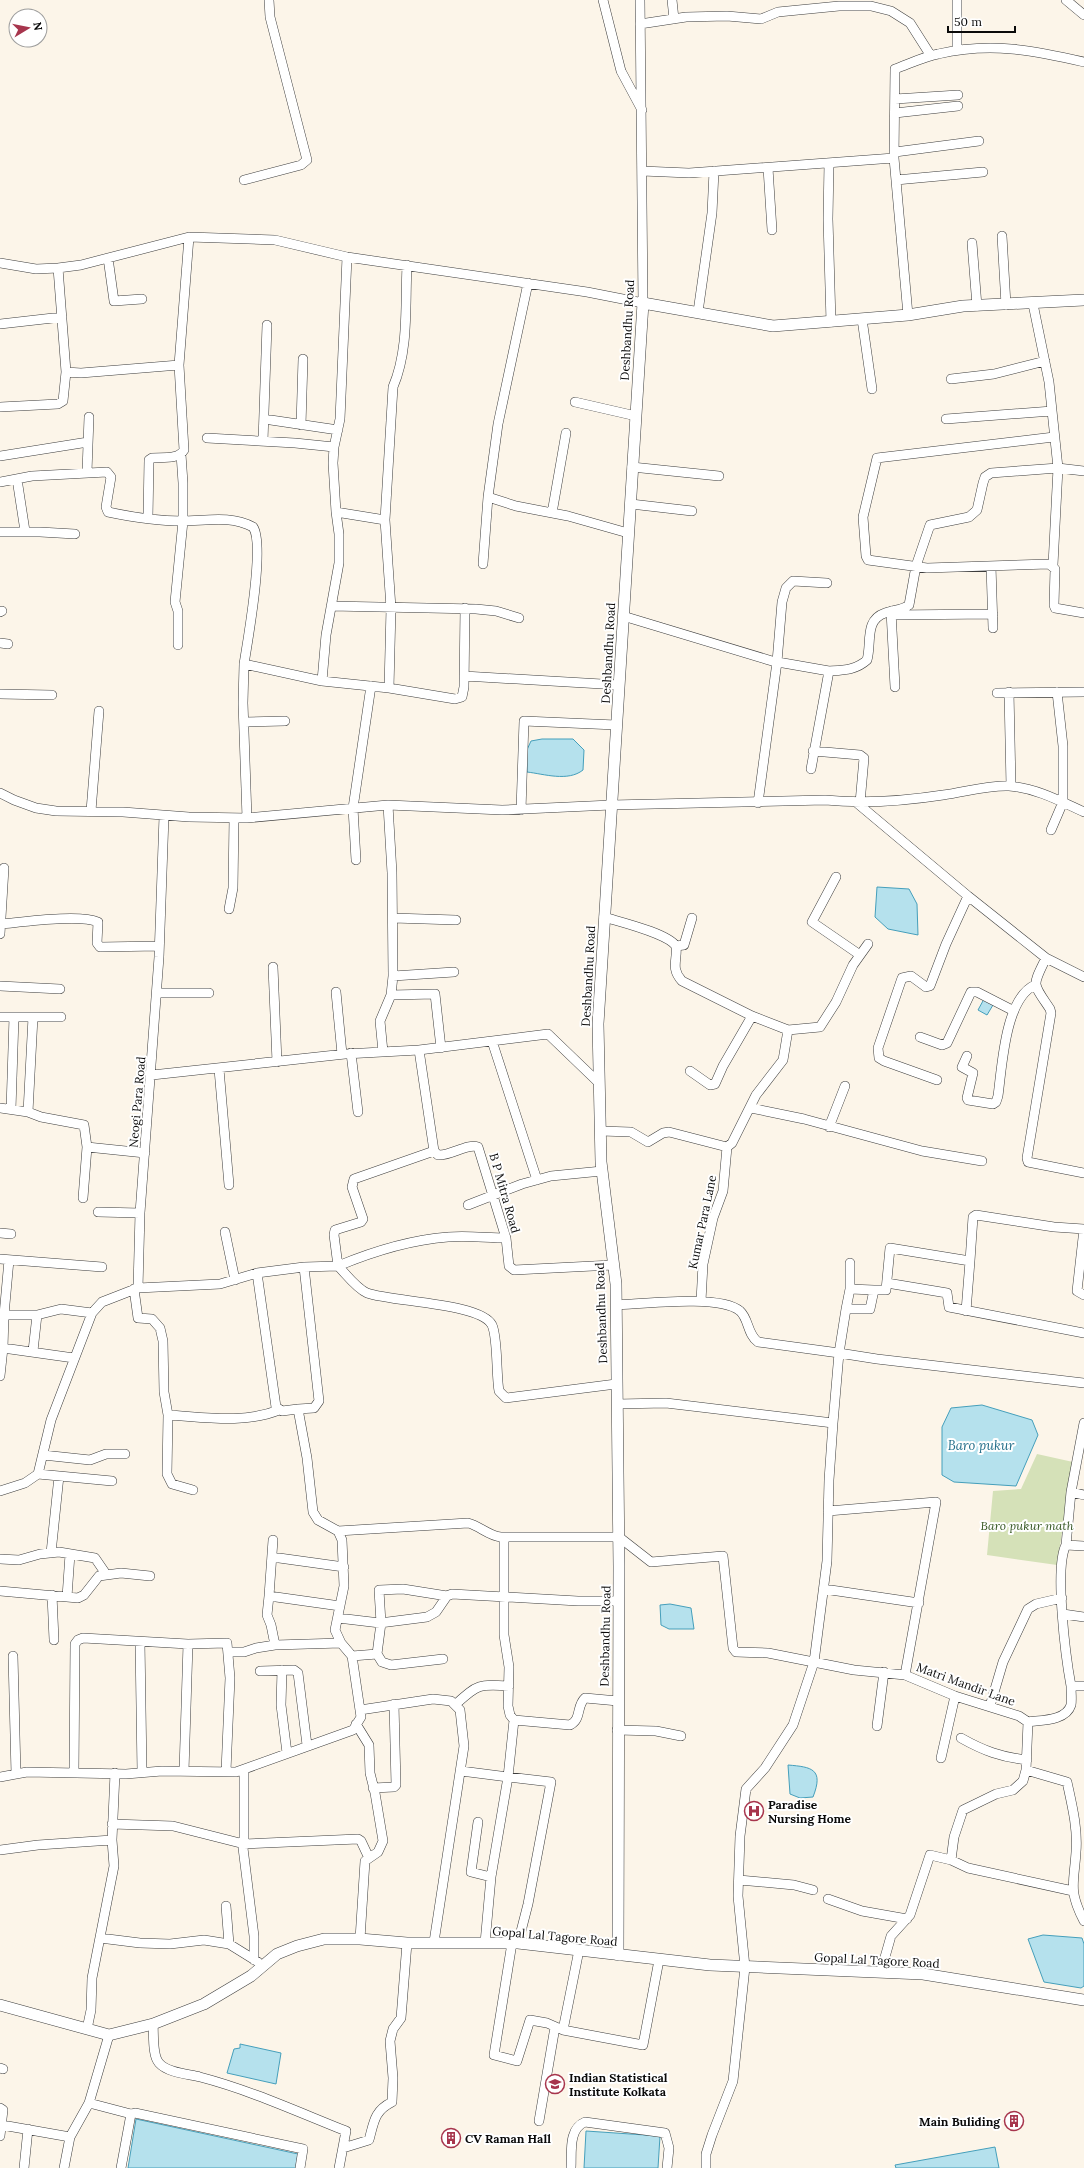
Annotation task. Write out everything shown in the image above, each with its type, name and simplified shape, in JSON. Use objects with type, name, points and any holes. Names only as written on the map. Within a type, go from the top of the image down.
[{"type":"street","points":[[244,180],[301,165],[307,160],[270,17],[268,0]]},
{"type":"street","points":[[603,0],[621,71],[642,112]]},
{"type":"street","name":"Deshbandhu Road","points":[[618,1955],[619,1537],[616,1305],[602,1171],[598,1024],[622,616],[643,303],[640,0]]},
{"type":"street","points":[[672,0],[674,19]]},
{"type":"street","points":[[957,0],[957,50]]},
{"type":"street","points":[[1066,0],[1084,15]]},
{"type":"street","points":[[640,24],[674,19],[721,16],[761,19],[778,12],[839,3],[882,7],[910,23],[919,34],[931,56]]},
{"type":"street","points":[[908,315],[894,155],[894,69],[931,56],[957,50],[1006,47],[1030,50],[1084,62]]},
{"type":"street","points":[[895,99],[958,95]]},
{"type":"street","points":[[895,113],[958,106]]},
{"type":"street","points":[[642,171],[689,173],[829,163],[894,155],[979,141]]},
{"type":"street","points":[[829,163],[828,219],[831,322]]},
{"type":"street","points":[[768,168],[772,230]]},
{"type":"street","points":[[698,312],[712,213],[714,171]]},
{"type":"street","points":[[896,180],[983,172]]},
{"type":"street","points":[[1002,236],[1006,305]]},
{"type":"street","points":[[178,645],[176,597],[183,521],[184,483],[181,454],[184,450],[179,365],[189,237]]},
{"type":"street","points":[[0,263],[36,269],[58,268],[108,258],[189,237],[275,240],[347,257],[528,284],[773,326],[908,315],[977,306],[1084,300]]},
{"type":"street","points":[[972,243],[977,306]]},
{"type":"street","points":[[322,681],[326,635],[339,563],[339,534],[336,512],[334,447],[340,419],[347,257]]},
{"type":"street","points":[[108,258],[114,301],[142,299]]},
{"type":"street","points":[[390,688],[391,608],[385,520],[392,387],[398,374],[403,350],[407,265]]},
{"type":"street","points":[[0,407],[58,404],[63,401],[66,372],[58,268]]},
{"type":"street","points":[[483,564],[488,497],[498,424],[528,284]]},
{"type":"street","points":[[1033,304],[1052,411],[1058,468],[1053,565],[1055,570],[1054,605],[1055,608],[1084,613]]},
{"type":"street","points":[[0,324],[62,317]]},
{"type":"street","points":[[862,319],[872,389]]},
{"type":"street","points":[[263,441],[267,325]]},
{"type":"street","points":[[301,424],[303,359]]},
{"type":"street","points":[[951,379],[994,374],[1044,361]]},
{"type":"street","points":[[66,372],[81,373],[179,365]]},
{"type":"street","points":[[575,402],[636,416]]},
{"type":"street","points":[[946,419],[1052,411]]},
{"type":"street","points":[[87,472],[89,417]]},
{"type":"street","points":[[264,420],[338,430]]},
{"type":"street","points":[[552,513],[566,433]]},
{"type":"street","points":[[1053,565],[964,565],[927,568],[866,558],[863,517],[877,458],[1054,437]]},
{"type":"street","points":[[207,438],[334,447]]},
{"type":"street","points":[[0,456],[88,442]]},
{"type":"street","points":[[148,518],[149,460],[181,454]]},
{"type":"street","points":[[632,467],[719,476]]},
{"type":"street","points":[[891,613],[906,607],[911,602],[916,566],[930,525],[969,517],[974,514],[977,510],[983,483],[991,473],[1058,468],[1084,471]]},
{"type":"street","points":[[0,482],[87,472],[110,474],[111,477],[106,507],[108,512],[183,521],[223,519],[246,524],[256,532],[257,540],[254,596],[244,664],[247,818]]},
{"type":"street","points":[[17,479],[25,531]]},
{"type":"street","points":[[488,497],[516,506],[552,513],[628,533]]},
{"type":"street","points":[[630,504],[692,511]]},
{"type":"street","points":[[336,512],[385,520]]},
{"type":"street","points":[[0,532],[25,531],[75,534]]},
{"type":"street","points":[[991,566],[993,628]]},
{"type":"street","points":[[758,803],[777,662],[782,602],[788,584],[793,581],[827,583]]},
{"type":"street","points":[[331,606],[465,608],[496,611],[520,618]]},
{"type":"street","points":[[244,664],[322,681],[390,688],[459,698],[464,694],[465,608]]},
{"type":"street","points":[[891,613],[895,687]]},
{"type":"street","points":[[622,616],[777,662],[829,672],[852,670],[867,660],[869,632],[872,622],[877,615],[891,613],[993,614]]},
{"type":"street","points":[[811,769],[813,751],[829,672]]},
{"type":"street","points":[[464,676],[619,685]]},
{"type":"street","points":[[356,860],[353,808],[371,686]]},
{"type":"street","points":[[1009,692],[1011,786]]},
{"type":"street","points":[[1051,830],[1062,802],[1063,746],[1057,692]]},
{"type":"street","points":[[997,693],[1084,692]]},
{"type":"street","points":[[0,694],[52,695]]},
{"type":"street","points":[[91,811],[99,711]]},
{"type":"street","points":[[244,722],[285,721]]},
{"type":"street","points":[[521,810],[524,721],[616,725]]},
{"type":"street","points":[[813,751],[860,755],[864,758],[858,803]]},
{"type":"street","points":[[0,793],[36,808],[56,811],[123,812],[164,816],[247,818],[388,805],[521,810],[611,805],[758,803],[825,800],[858,803],[941,795],[1000,786],[1011,786],[1047,795],[1084,812]]},
{"type":"street","points":[[858,803],[968,896],[1046,958],[1084,977]]},
{"type":"street","points":[[383,1052],[380,1021],[392,995],[393,976],[391,845],[388,805]]},
{"type":"street","name":"Neogi Para Road","points":[[164,816],[152,1075],[140,1214],[136,1289],[138,1318],[152,1319],[156,1322],[163,1339],[164,1392],[168,1415]]},
{"type":"street","points":[[229,909],[233,888],[234,818]]},
{"type":"street","points":[[4,868],[0,930],[78,919],[92,920],[98,922],[97,943],[100,947],[159,946]]},
{"type":"street","points":[[836,877],[812,922],[860,955]]},
{"type":"street","points":[[937,1080],[879,1058],[878,1048],[902,978],[911,976],[926,986],[930,986],[946,944],[968,896]]},
{"type":"street","points":[[604,917],[647,930],[670,940],[676,946]]},
{"type":"street","points":[[393,918],[456,920]]},
{"type":"street","points":[[676,946],[684,945],[692,918]]},
{"type":"street","points":[[676,946],[674,962],[678,977],[682,981],[752,1016],[788,1030],[820,1027],[836,1002],[853,965],[868,944]]},
{"type":"street","points":[[1046,958],[1035,979],[1035,985],[1051,1013],[1027,1158],[1028,1162],[1084,1173]]},
{"type":"street","points":[[273,967],[277,1062]]},
{"type":"street","points":[[393,976],[454,972]]},
{"type":"street","points":[[967,1056],[962,1067],[973,1073],[967,1098],[968,1100],[989,1104],[996,1102],[1014,1011],[1025,992],[1035,985]]},
{"type":"street","points":[[0,986],[60,990]]},
{"type":"street","points":[[336,992],[342,1054]]},
{"type":"street","points":[[920,1037],[942,1045],[947,1043],[971,992],[976,992],[1014,1011]]},
{"type":"street","points":[[156,993],[209,993]]},
{"type":"street","points":[[392,995],[435,994],[441,1048]]},
{"type":"street","points":[[690,1071],[710,1085],[715,1084],[723,1066],[752,1016]]},
{"type":"street","points":[[0,1017],[61,1017]]},
{"type":"street","points":[[11,1109],[14,1017]]},
{"type":"street","points":[[28,1112],[34,1017]]},
{"type":"street","points":[[601,1131],[631,1132],[648,1142],[663,1133],[669,1132],[727,1147],[732,1143],[751,1108],[756,1095],[783,1060],[788,1030]]},
{"type":"street","points":[[152,1075],[219,1069],[342,1054],[441,1048],[548,1034],[599,1083]]},
{"type":"street","points":[[492,1041],[537,1180]]},
{"type":"street","points":[[419,1050],[434,1151],[354,1179],[352,1186],[363,1219],[361,1222],[335,1230],[334,1235],[338,1266],[352,1281],[366,1292],[442,1306],[479,1314],[487,1318],[494,1332],[499,1392],[506,1398],[616,1384]]},
{"type":"street","points":[[351,1054],[358,1112]]},
{"type":"street","points":[[219,1069],[229,1185]]},
{"type":"street","points":[[830,1127],[846,1086]]},
{"type":"street","points":[[0,1108],[28,1112],[41,1117],[84,1125],[87,1147],[83,1198]]},
{"type":"street","points":[[751,1108],[922,1151],[982,1161]]},
{"type":"street","name":"B P Mitra Road","points":[[434,1151],[438,1155],[446,1155],[473,1146],[478,1148],[494,1194],[506,1238],[509,1266],[514,1270],[613,1265]]},
{"type":"street","points":[[87,1147],[145,1153]]},
{"type":"street","name":"Kumar Para Lane","points":[[701,1301],[703,1264],[713,1218],[723,1191],[727,1147]]},
{"type":"street","points":[[468,1205],[494,1194],[551,1176],[602,1171]]},
{"type":"street","points":[[98,1212],[140,1214]]},
{"type":"street","points":[[966,1311],[973,1217],[976,1215],[1054,1227],[1084,1229],[1077,1291],[1084,1295]]},
{"type":"street","points":[[225,1232],[235,1280]]},
{"type":"street","points":[[0,1233],[11,1234]]},
{"type":"street","points":[[38,1474],[51,1420],[74,1358],[92,1313],[102,1302],[136,1289],[202,1285],[235,1280],[257,1272],[304,1267],[338,1266],[377,1250],[397,1245],[448,1237],[506,1238]]},
{"type":"street","points":[[850,1289],[885,1290],[887,1283],[889,1252],[890,1248],[893,1247],[970,1262]]},
{"type":"street","points":[[0,1376],[3,1348],[4,1259],[102,1267]]},
{"type":"street","points":[[706,2168],[706,2154],[712,2134],[733,2081],[745,1967],[738,1896],[740,1836],[746,1789],[765,1768],[793,1725],[814,1662],[827,1561],[828,1510],[833,1423],[839,1353],[850,1289],[850,1263]]},
{"type":"street","points":[[192,1490],[172,1484],[167,1474],[168,1415],[238,1418],[263,1416],[279,1410],[314,1408],[319,1400],[304,1267]]},
{"type":"street","points":[[257,1272],[276,1407],[279,1410]]},
{"type":"street","points":[[887,1283],[947,1293],[949,1307],[1084,1333]]},
{"type":"street","points":[[846,1309],[870,1309],[874,1290]]},
{"type":"street","points":[[616,1305],[701,1301],[735,1308],[741,1312],[749,1333],[758,1342],[876,1359],[1084,1383]]},
{"type":"street","points":[[4,1315],[36,1315],[61,1309],[92,1313]]},
{"type":"street","points":[[33,1351],[36,1315]]},
{"type":"street","points":[[3,1348],[33,1351],[74,1358]]},
{"type":"street","points":[[617,1404],[666,1403],[833,1423]]},
{"type":"street","points":[[298,1409],[308,1458],[313,1512],[318,1520],[338,1531],[468,1524],[476,1525],[496,1536],[504,1537],[619,1537]]},
{"type":"street","points":[[950,1860],[956,1831],[963,1810],[996,1794],[1013,1790],[1023,1781],[1027,1760],[1028,1722],[1061,1716],[1067,1712],[1071,1705],[1071,1686],[1066,1659],[1062,1598],[1062,1552],[1066,1545],[1071,1492],[1082,1448],[1084,1424]]},
{"type":"street","points":[[43,1455],[90,1460],[106,1454],[125,1454]]},
{"type":"street","points":[[0,1491],[25,1482],[38,1474],[112,1481]]},
{"type":"street","points":[[51,1553],[59,1476]]},
{"type":"street","points":[[1071,1492],[1084,1495]]},
{"type":"street","points":[[828,1510],[936,1502],[906,1675]]},
{"type":"street","points":[[0,1777],[27,1772],[236,1772],[307,1745],[353,1730],[361,1717],[352,1656],[341,1643],[335,1630],[344,1586],[342,1540],[338,1531]]},
{"type":"street","points":[[485,1943],[491,1877],[508,1777],[514,1720],[510,1715],[508,1706],[509,1667],[504,1635],[504,1537]]},
{"type":"street","name":"Matri Mandir Lane","points":[[619,1537],[651,1562],[723,1556],[733,1648],[742,1654],[768,1653],[854,1670],[906,1675],[955,1696],[1019,1716],[1028,1722]]},
{"type":"street","points":[[273,1540],[267,1615],[271,1625],[275,1645]]},
{"type":"street","points":[[1066,1545],[1084,1546]]},
{"type":"street","points":[[0,1559],[19,1560],[40,1554],[70,1554],[95,1558],[106,1574]]},
{"type":"street","points":[[67,1597],[70,1554]]},
{"type":"street","points":[[272,1557],[344,1567]]},
{"type":"street","points":[[0,1591],[78,1598],[84,1595],[99,1576],[122,1573],[150,1576]]},
{"type":"street","points":[[443,1659],[391,1665],[382,1662],[377,1654],[381,1623],[379,1590],[403,1589],[447,1596],[452,1594],[461,1594],[578,1601],[619,1601]]},
{"type":"street","points":[[824,1589],[919,1603]]},
{"type":"street","points":[[52,1595],[54,1640]]},
{"type":"street","points":[[269,1596],[340,1606]]},
{"type":"street","points":[[338,1618],[381,1623],[432,1615],[447,1596]]},
{"type":"street","points":[[990,1706],[1003,1662],[1028,1609],[1036,1604],[1062,1598]]},
{"type":"street","points":[[1063,1614],[1084,1617]]},
{"type":"street","points":[[74,1773],[76,1641],[83,1638],[188,1644],[224,1642],[229,1645],[230,1678],[226,1771]]},
{"type":"street","points":[[140,1642],[142,1772]]},
{"type":"street","points":[[229,1652],[244,1652],[256,1648],[275,1645],[341,1643]]},
{"type":"street","points":[[184,1771],[188,1644]]},
{"type":"street","points":[[352,1656],[377,1654]]},
{"type":"street","points":[[13,1656],[16,1774]]},
{"type":"street","points":[[282,1670],[281,1705],[287,1753]]},
{"type":"street","points":[[260,1671],[294,1670],[298,1673],[307,1745]]},
{"type":"street","points":[[877,1726],[884,1672]]},
{"type":"street","points":[[456,1704],[473,1688],[480,1686],[509,1686]]},
{"type":"street","points":[[1071,1686],[1084,1686]]},
{"type":"street","points":[[941,1758],[955,1696]]},
{"type":"street","points":[[514,1720],[570,1725],[577,1718],[581,1701],[584,1698],[618,1701]]},
{"type":"street","points":[[360,1710],[433,1699],[451,1701],[456,1704],[460,1710],[464,1729],[464,1746],[434,1942]]},
{"type":"street","points":[[373,1788],[394,1787],[396,1785],[394,1704]]},
{"type":"street","points":[[356,1724],[369,1745],[370,1773],[383,1841],[378,1852],[365,1861],[360,1939]]},
{"type":"street","points":[[618,1730],[656,1731],[681,1736]]},
{"type":"street","points":[[961,1738],[979,1748],[1005,1758],[1027,1760]]},
{"type":"street","points":[[244,1770],[243,1848],[254,1936],[259,1962]]},
{"type":"street","points":[[1026,1770],[1067,1782],[1080,1829],[1072,1879],[1075,1904],[1084,1921]]},
{"type":"street","points":[[461,1771],[552,1782],[528,1904],[515,1943],[494,2055],[517,2061],[530,2020],[559,2029],[643,2044],[659,1960]]},
{"type":"street","points":[[87,2029],[91,2010],[92,1978],[114,1866],[112,1824],[115,1773]]},
{"type":"street","points":[[478,1822],[471,1872],[491,1877]]},
{"type":"street","points":[[112,1824],[173,1826],[244,1844],[358,1839],[361,1841],[369,1858]]},
{"type":"street","points":[[0,1850],[38,1845],[112,1840]]},
{"type":"street","points":[[881,1971],[891,1936],[907,1919],[930,1855],[950,1860],[968,1868],[1074,1891]]},
{"type":"street","points":[[739,1880],[794,1885],[813,1890]]},
{"type":"street","points":[[828,1899],[862,1911],[907,1919]]},
{"type":"street","points":[[226,1906],[229,1944]]},
{"type":"street","points":[[100,1938],[140,1943],[170,1944],[204,1940],[229,1944],[259,1962]]},
{"type":"street","name":"Gopal Lal Tagore Road","points":[[109,2036],[153,2024],[204,2004],[251,1976],[259,1962],[297,1946],[324,1940],[360,1939],[407,1942],[515,1943],[659,1960],[745,1967],[881,1971],[923,1974],[1084,2000]]},
{"type":"street","points":[[343,2148],[369,2140],[376,2115],[381,2108],[392,2102],[393,2078],[390,2041],[393,2029],[401,2018],[407,1942]]},
{"type":"street","points":[[539,2121],[559,2029],[579,1950]]},
{"type":"street","points":[[0,2005],[109,2036],[89,2103],[70,2137],[64,2168]]},
{"type":"street","points":[[153,2024],[156,2057],[159,2063],[166,2068],[202,2077],[271,2100],[346,2131],[339,2168]]},
{"type":"street","points":[[89,2103],[131,2114],[136,2113],[303,2149],[300,2168]]},
{"type":"street","points":[[0,2108],[3,2112],[0,2136]]},
{"type":"street","points":[[121,2168],[131,2114]]},
{"type":"street","points":[[571,2168],[574,2130],[578,2125],[585,2122],[665,2133],[669,2148],[667,2168]]},
{"type":"street","points":[[2,2125],[70,2137]]},
{"type":"street","points":[[24,2168],[28,2129]]},
{"type":"green space","name":"Baro pukur math","points":[[1037,1454],[1073,1462],[1057,1565],[987,1555],[993,1491],[1021,1489]]},
{"type":"water","points":[[542,739],[573,739],[584,750],[583,770],[570,776],[556,776],[527,772],[526,752],[531,741]]},
{"type":"water","points":[[877,887],[909,889],[917,904],[918,935],[888,929],[875,917]]},
{"type":"water","points":[[984,999],[993,1005],[987,1015],[978,1010]]},
{"type":"water","name":"Baro pukur","points":[[982,1405],[1032,1420],[1038,1435],[1016,1486],[954,1482],[942,1475],[942,1427],[951,1408]]},
{"type":"water","points":[[670,1604],[691,1608],[694,1629],[669,1629],[661,1625],[660,1605]]},
{"type":"water","points":[[788,1765],[804,1767],[814,1771],[817,1780],[813,1797],[800,1798],[790,1794]]},
{"type":"water","points":[[1043,1935],[1082,1938],[1084,1944],[1084,1986],[1081,1988],[1044,1982],[1028,1939]]},
{"type":"water","points":[[240,2044],[281,2053],[276,2084],[227,2073],[234,2049],[240,2048]]},
{"type":"water","points":[[136,2119],[298,2154],[296,2168],[128,2168]]},
{"type":"water","points":[[586,2131],[660,2136],[658,2168],[584,2168]]},
{"type":"water","points":[[995,2147],[999,2168],[896,2168],[895,2165]]},
{"type":"place","name":"Paradise Nursing Home","points":[[754,1811]]},
{"type":"place","name":"Indian Statistical Institute Kolkata","points":[[555,2084]]},
{"type":"place","name":"Main Buliding","points":[[1014,2121]]},
{"type":"place","name":"CV Raman Hall","points":[[451,2138]]}]
